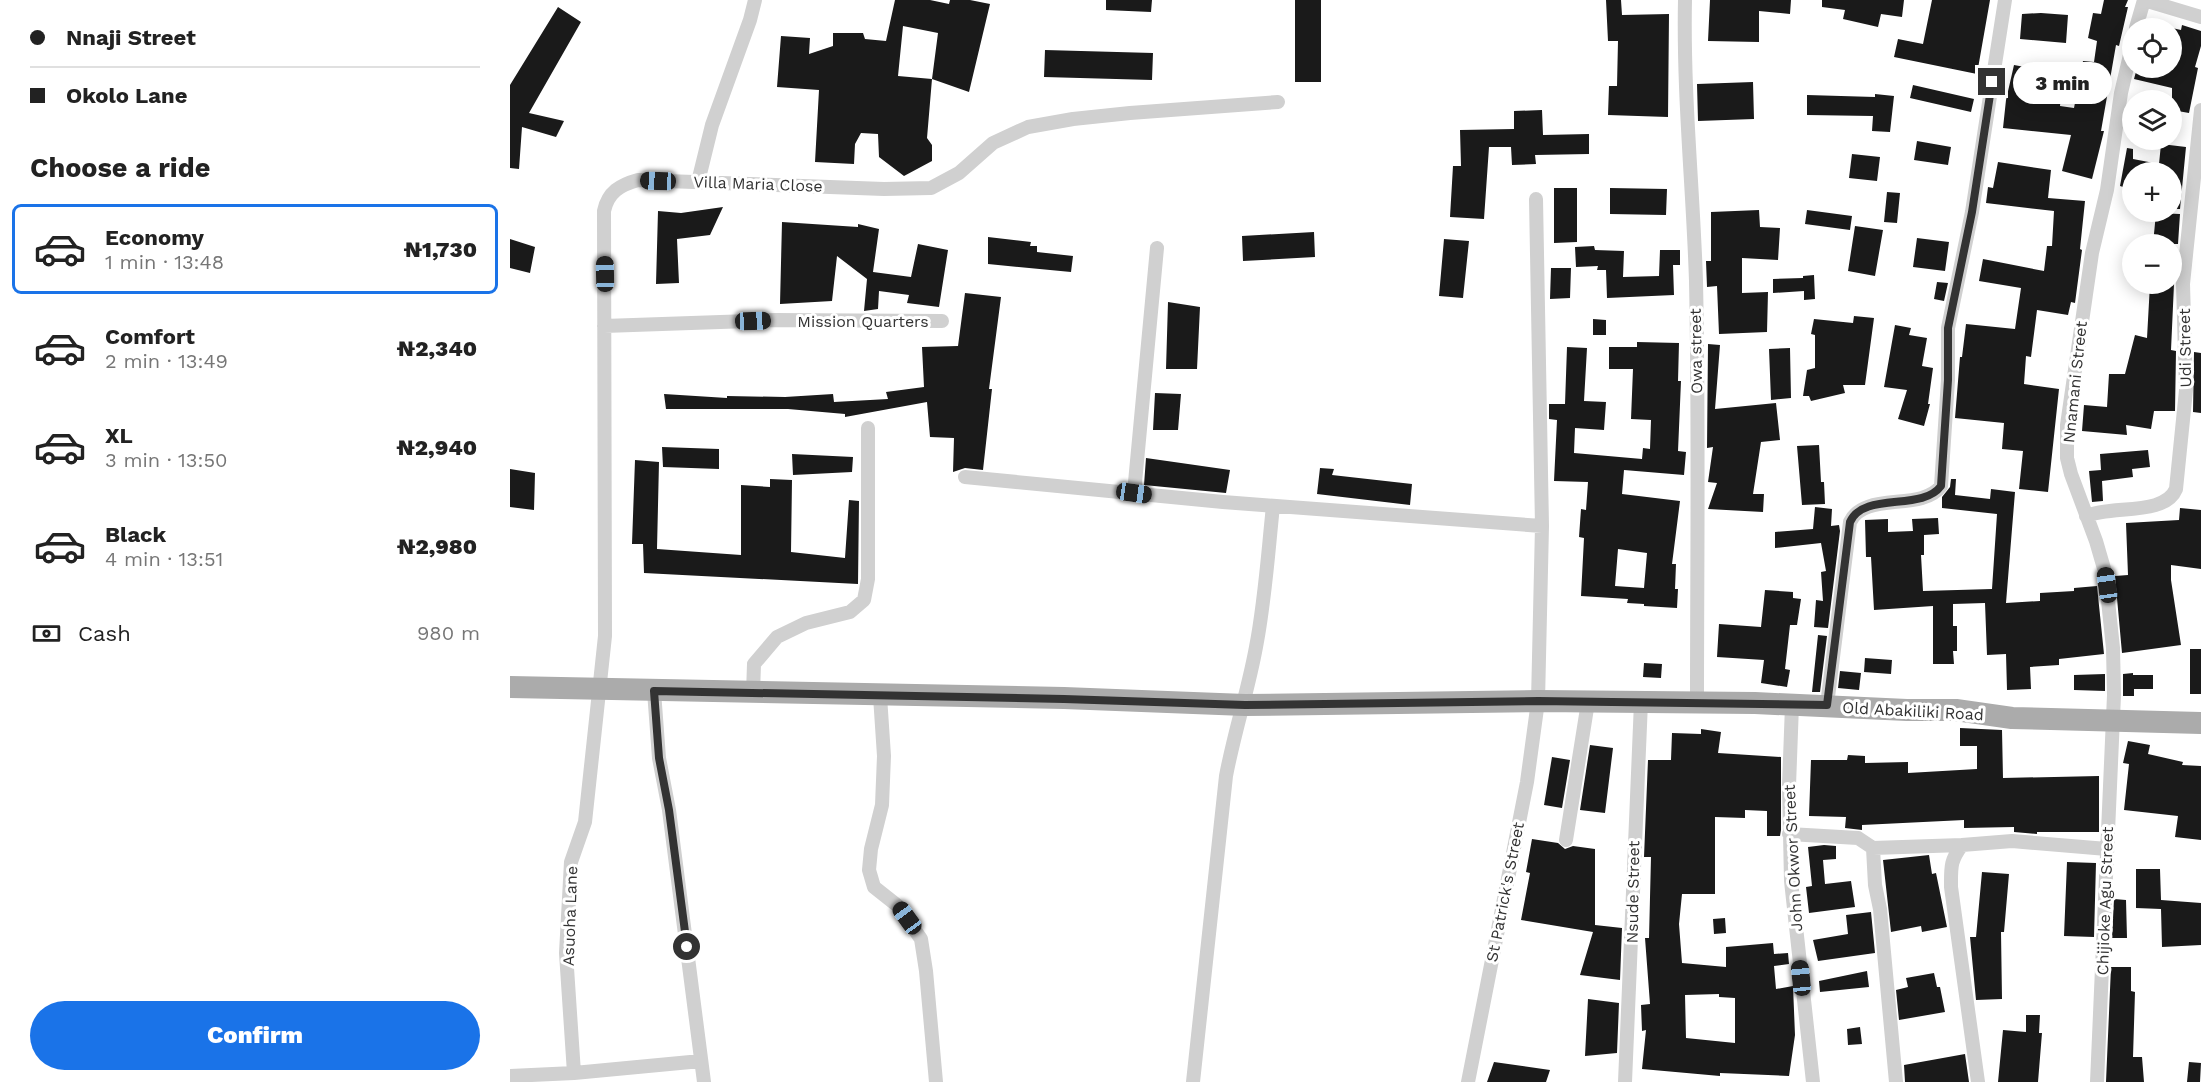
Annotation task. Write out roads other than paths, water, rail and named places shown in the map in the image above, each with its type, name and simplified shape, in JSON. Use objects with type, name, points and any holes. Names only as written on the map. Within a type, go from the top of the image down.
[{"type":"main road","name":"Old Abakiliki Road","points":[[510,687],[1245,705],[1538,701],[1697,702],[1956,710],[2013,718],[2201,723]]},
{"type":"street","points":[[698,182],[712,125],[755,0]]},
{"type":"street","name":"Owa street","points":[[1685,0],[1687,108],[1695,279],[1699,478],[1697,702]]},
{"type":"street","points":[[1827,705],[1850,522],[1853,516],[1857,511],[1888,502],[1931,495],[1941,486],[1948,380],[1948,328],[1972,212],[2005,0]]},
{"type":"street","points":[[2139,18],[2144,0],[2201,17]]},
{"type":"street","name":"Nnamani Street","points":[[2112,720],[2114,670],[2109,598],[2102,559],[2067,458],[2067,425],[2092,253],[2108,190],[2125,78]]},
{"type":"street","name":"Villa Maria Close","points":[[599,690],[605,615],[604,211],[611,193],[624,184],[638,180],[884,189],[931,188],[959,173],[993,143],[1028,127],[1074,118],[1278,102]]},
{"type":"street","name":"Udi Street","points":[[2086,516],[2114,509],[2158,506],[2169,500],[2176,489],[2186,390],[2183,284],[2201,110]]},
{"type":"street","name":"St Patrick's Street","points":[[1468,1082],[1527,782],[1538,701],[1542,526],[1536,199]]},
{"type":"street","points":[[1134,493],[1157,248]]},
{"type":"street","name":"Mission Quarters","points":[[604,326],[775,320],[942,321]]},
{"type":"street","points":[[753,693],[754,664],[777,637],[806,623],[850,612],[864,600],[868,579],[868,428]]},
{"type":"street","points":[[965,477],[1273,506],[1542,526]]},
{"type":"street","points":[[1193,1082],[1226,776],[1234,736],[1245,705],[1257,644],[1273,506]]},
{"type":"street","name":"Asuoha Lane","points":[[574,1073],[566,953],[571,862],[585,822],[599,690]]},
{"type":"street","points":[[654,691],[659,758],[669,810],[704,1082]]},
{"type":"street","points":[[880,696],[884,729],[882,805],[871,849],[869,870],[874,887],[898,906],[921,939],[936,1082]]},
{"type":"street","points":[[1566,840],[1588,702]]},
{"type":"street","name":"Nsude Street","points":[[1625,1082],[1641,702]]},
{"type":"street","name":"John Okwor Street","points":[[1792,705],[1789,834],[1791,882],[1813,1082]]},
{"type":"street","name":"Chijioke Agu Street","points":[[2097,1082],[2112,720]]},
{"type":"street","points":[[1789,834],[1858,838],[1873,848],[2012,841],[2107,849]]},
{"type":"street","points":[[1962,845],[1951,862],[1951,887],[1978,1082]]},
{"type":"street","points":[[1873,848],[1896,1082]]},
{"type":"street","points":[[510,1076],[574,1073],[702,1061]]}]
